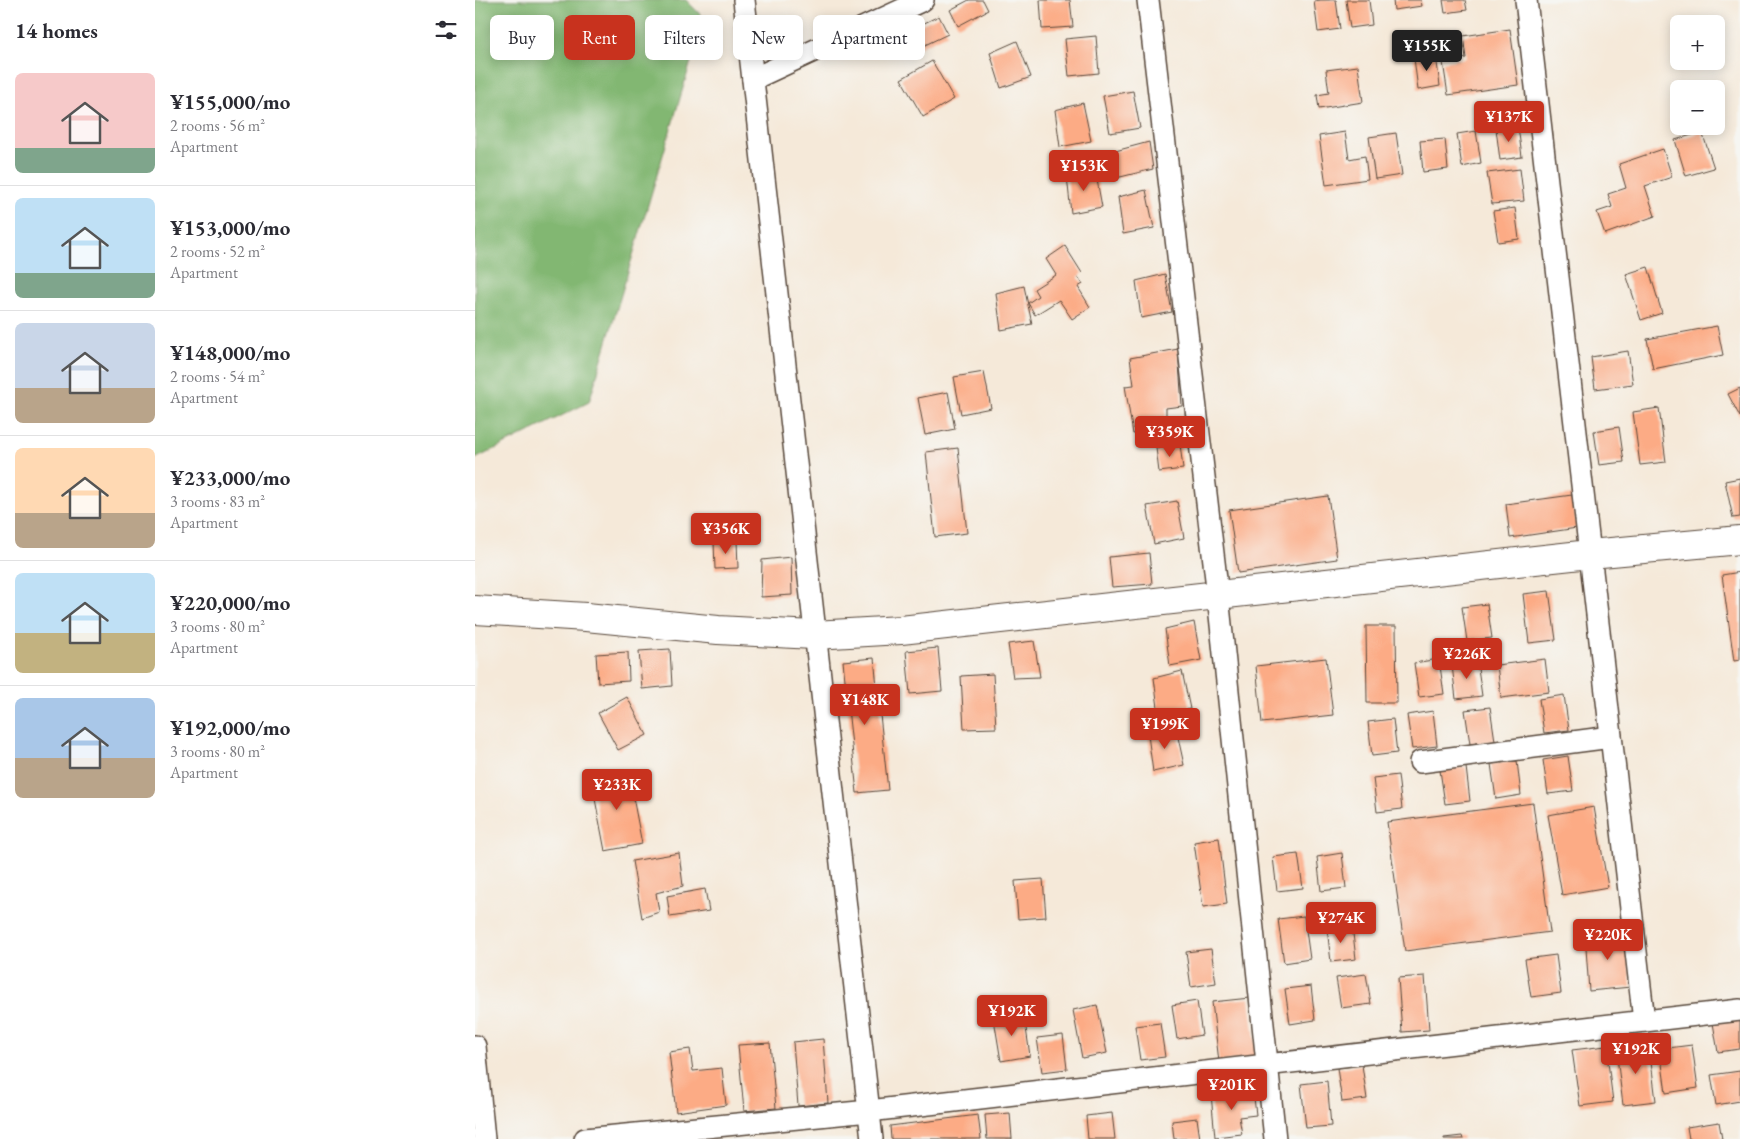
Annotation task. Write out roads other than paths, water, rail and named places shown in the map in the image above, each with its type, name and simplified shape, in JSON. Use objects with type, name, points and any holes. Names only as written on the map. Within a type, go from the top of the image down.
[{"type":"street","points":[[744,0],[872,1139]]},
{"type":"street","points":[[753,79],[923,0]]},
{"type":"street","points":[[1148,0],[1218,596],[1275,1139]]},
{"type":"street","points":[[1526,0],[1643,1021]]},
{"type":"street","points":[[475,610],[586,617],[718,630],[814,635],[901,630],[1590,554],[1740,540]]},
{"type":"street","points":[[1420,762],[1611,737]]},
{"type":"street","points":[[585,1139],[869,1111],[1740,1010]]},
{"type":"street","points":[[475,1046],[484,1139]]}]
